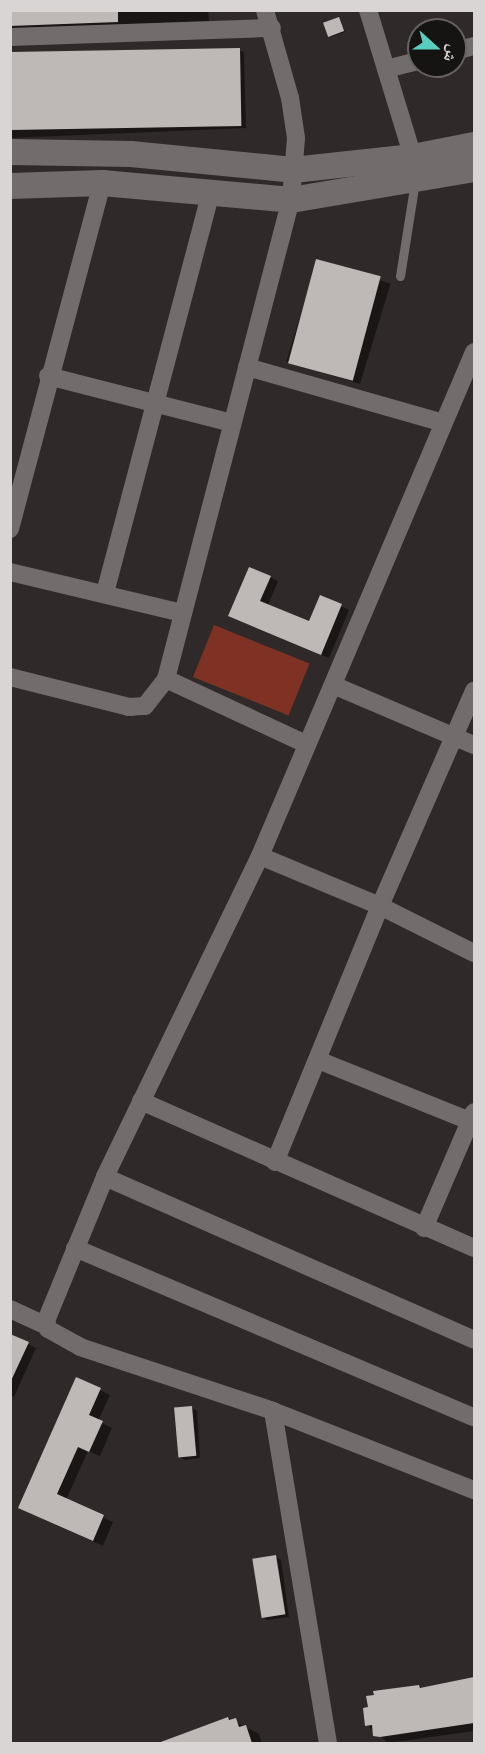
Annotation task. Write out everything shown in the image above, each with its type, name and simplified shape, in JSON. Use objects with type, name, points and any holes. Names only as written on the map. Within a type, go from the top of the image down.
[{"type":"main road","points":[[10,186],[102,183],[291,200],[414,168],[474,145]]},
{"type":"main road","points":[[10,152],[131,154],[293,170],[474,169]]},
{"type":"street","points":[[10,677],[129,707],[145,706],[166,679],[291,200],[296,138],[290,98],[272,28],[265,10]]},
{"type":"street","points":[[368,10],[414,168]]},
{"type":"street","points":[[10,37],[272,28]]},
{"type":"street","points":[[386,69],[407,64]]},
{"type":"street","points":[[10,529],[48,376],[102,183]]},
{"type":"street","points":[[105,593],[152,403],[211,193]]},
{"type":"street","points":[[47,1326],[48,1310],[105,1177],[260,856],[474,352]]},
{"type":"street","points":[[247,367],[443,423]]},
{"type":"street","points":[[48,376],[232,423]]},
{"type":"street","points":[[10,572],[182,613]]},
{"type":"street","points":[[166,679],[306,744]]},
{"type":"street","points":[[333,684],[474,745]]},
{"type":"street","points":[[275,1162],[380,906],[474,692]]},
{"type":"street","points":[[260,856],[380,906],[474,953]]},
{"type":"street","points":[[318,1060],[472,1116],[424,1228]]},
{"type":"street","points":[[141,1101],[424,1228],[474,1248]]},
{"type":"street","points":[[105,1177],[474,1340]]},
{"type":"street","points":[[75,1248],[474,1417]]},
{"type":"street","points":[[10,1309],[47,1326],[80,1347],[273,1411],[474,1490]]},
{"type":"street","points":[[273,1411],[328,1743]]},
{"type":"lane","points":[[400,276],[414,168]]},
{"type":"shaded area","points":[[214,625],[309,664],[289,716],[193,677]]},
{"type":"building","points":[[10,10],[118,10],[118,22],[10,26]]},
{"type":"building","points":[[339,17],[344,31],[328,37],[323,23]]},
{"type":"building","points":[[240,48],[241,126],[11,130],[10,52]]},
{"type":"building","points":[[316,259],[381,276],[353,381],[288,363]]},
{"type":"building","points":[[249,567],[271,576],[260,601],[309,621],[320,595],[342,604],[321,655],[228,616]]},
{"type":"building","points":[[10,1334],[29,1342],[10,1383]]},
{"type":"building","points":[[76,1377],[101,1388],[89,1415],[103,1421],[89,1452],[78,1447],[57,1494],[104,1515],[93,1541],[18,1508]]},
{"type":"building","points":[[192,1406],[196,1456],[178,1457],[174,1408]]},
{"type":"building","points":[[276,1555],[285,1614],[262,1618],[252,1559]]},
{"type":"building","points":[[474,1677],[474,1723],[380,1737],[373,1736],[372,1725],[365,1726],[363,1708],[368,1707],[366,1696],[374,1695],[373,1691],[419,1685],[420,1688]]},
{"type":"building","points":[[228,1717],[229,1720],[236,1718],[239,1727],[246,1725],[252,1743],[158,1743]]}]
